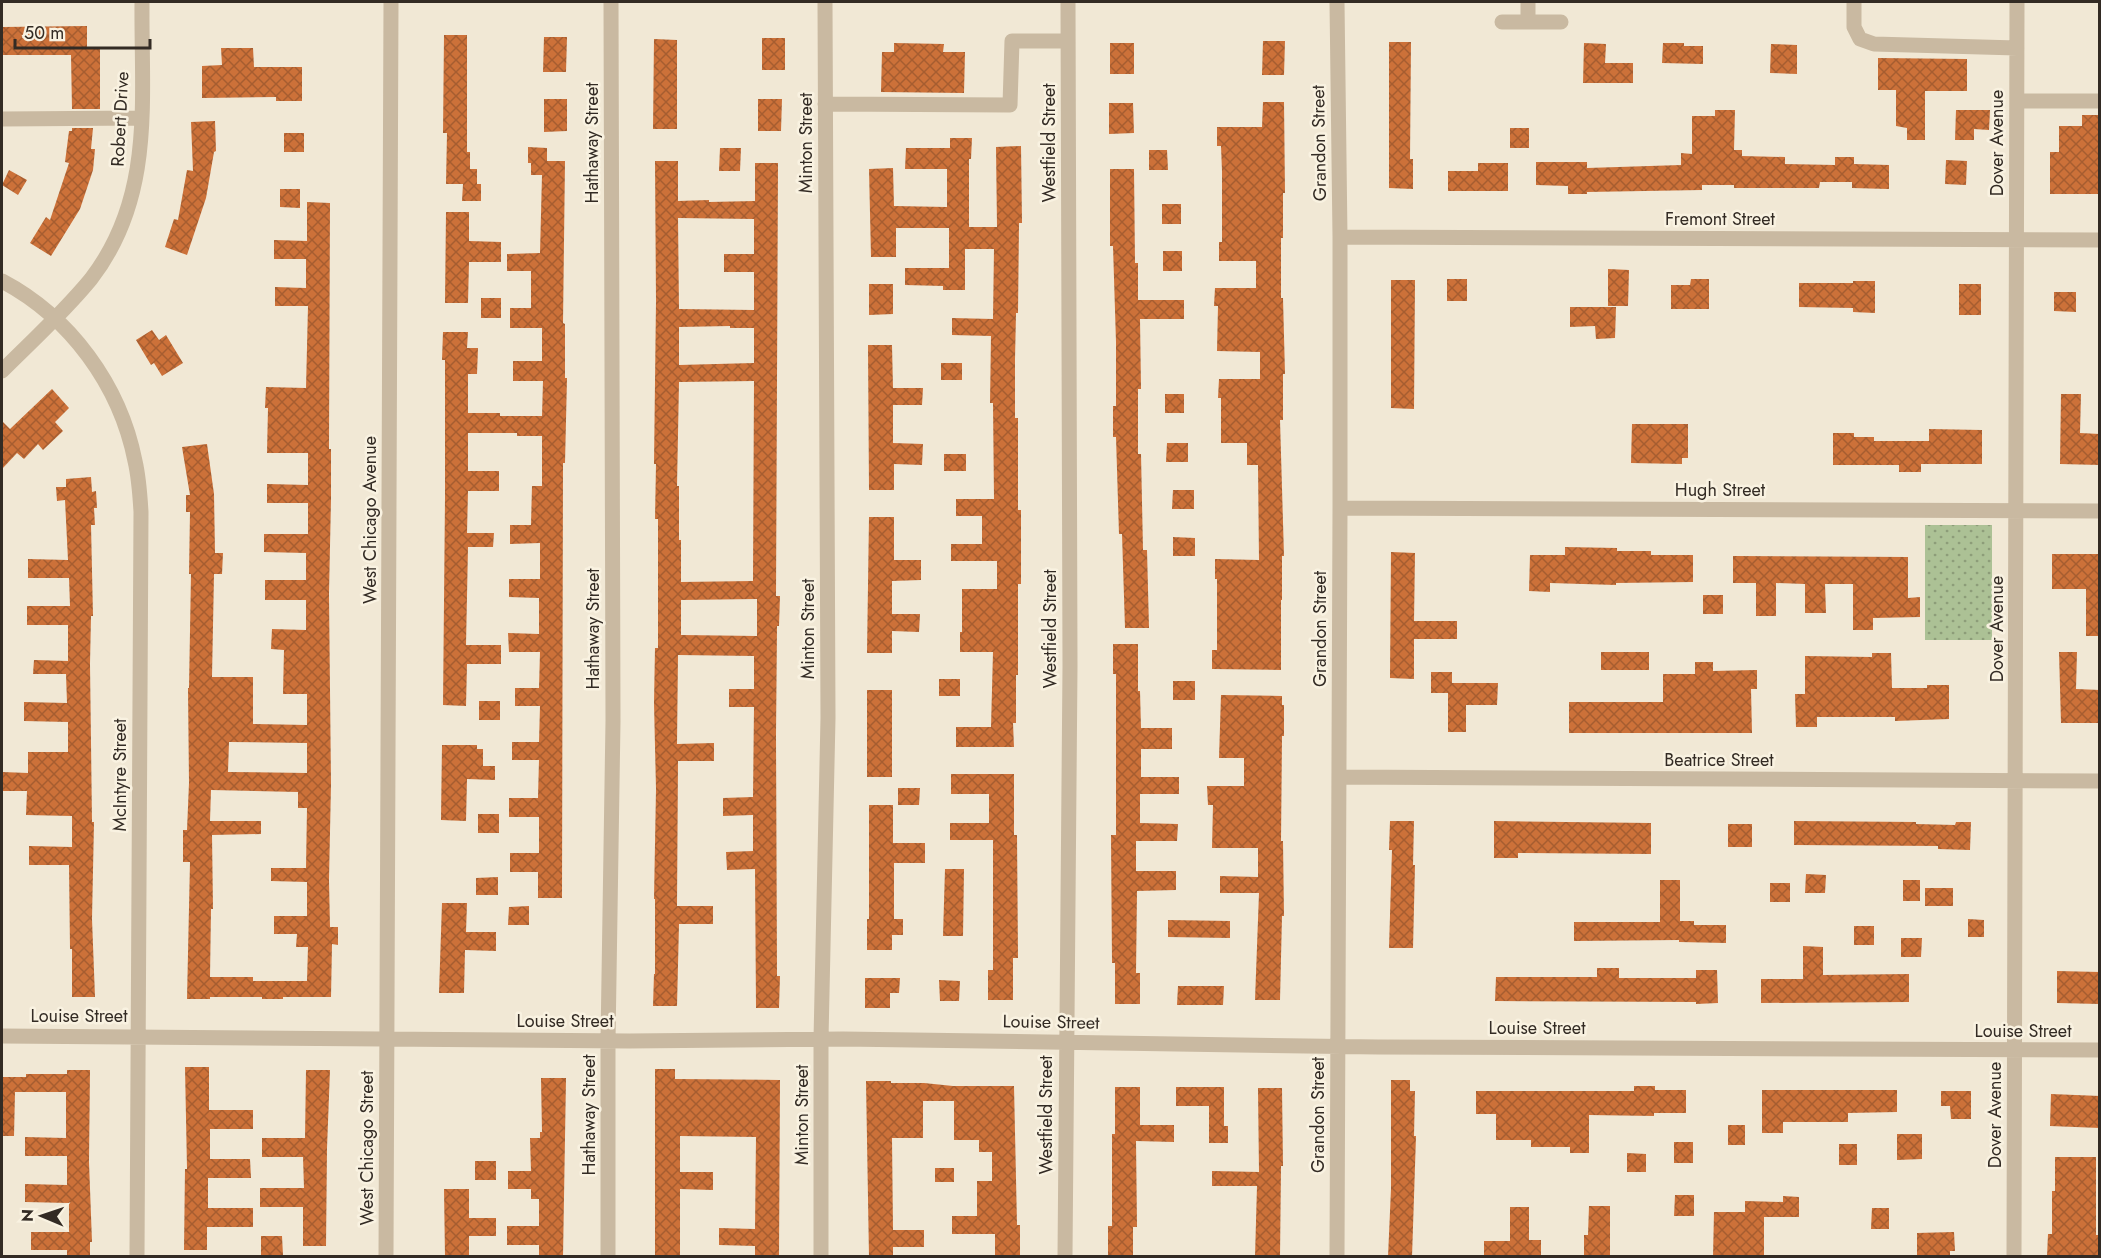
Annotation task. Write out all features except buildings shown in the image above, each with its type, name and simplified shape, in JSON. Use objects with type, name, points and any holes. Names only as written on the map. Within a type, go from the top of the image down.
[{"type":"street","name":"Robert Drive","points":[[2,371],[92,278],[121,228],[138,172],[142,141],[142,2]]},
{"type":"street","name":"West Chicago Avenue","points":[[387,1040],[391,2]]},
{"type":"street","name":"Hathaway Street","points":[[608,1257],[608,1041],[613,721],[611,2]]},
{"type":"street","name":"Minton Street","points":[[821,1257],[821,1040],[828,718],[825,2]]},
{"type":"street","name":"Westfield Street","points":[[1065,1257],[1070,666],[1068,2]]},
{"type":"street","name":"Grandon Street","points":[[1337,2],[1340,237],[1337,1257]]},
{"type":"street","points":[[1527,2],[1527,22]]},
{"type":"street","points":[[1854,2],[1854,27],[1860,39],[1874,44],[2017,48]]},
{"type":"street","name":"Dover Avenue","points":[[2014,1257],[2017,2]]},
{"type":"street","points":[[1502,22],[1561,22]]},
{"type":"street","points":[[825,104],[1011,105],[1012,40],[1068,41]]},
{"type":"street","points":[[2017,100],[2100,101]]},
{"type":"street","points":[[2,119],[142,118]]},
{"type":"street","name":"Fremont Street","points":[[1340,237],[2100,240]]},
{"type":"street","points":[[2,281],[35,302],[54,319]]},
{"type":"street","name":"McIntyre Street","points":[[54,319],[82,347],[110,390],[128,431],[139,482],[141,512],[137,1257]]},
{"type":"street","name":"Hugh Street","points":[[1340,508],[2100,511]]},
{"type":"street","name":"Beatrice Street","points":[[1339,777],[2100,781]]},
{"type":"street","name":"Louise Street","points":[[2,1036],[2100,1050]]},
{"type":"street","name":"West Chicago Street","points":[[386,1257],[387,1040]]},
{"type":"green space","points":[[1925,525],[1992,525],[1992,640],[1925,640]]}]
